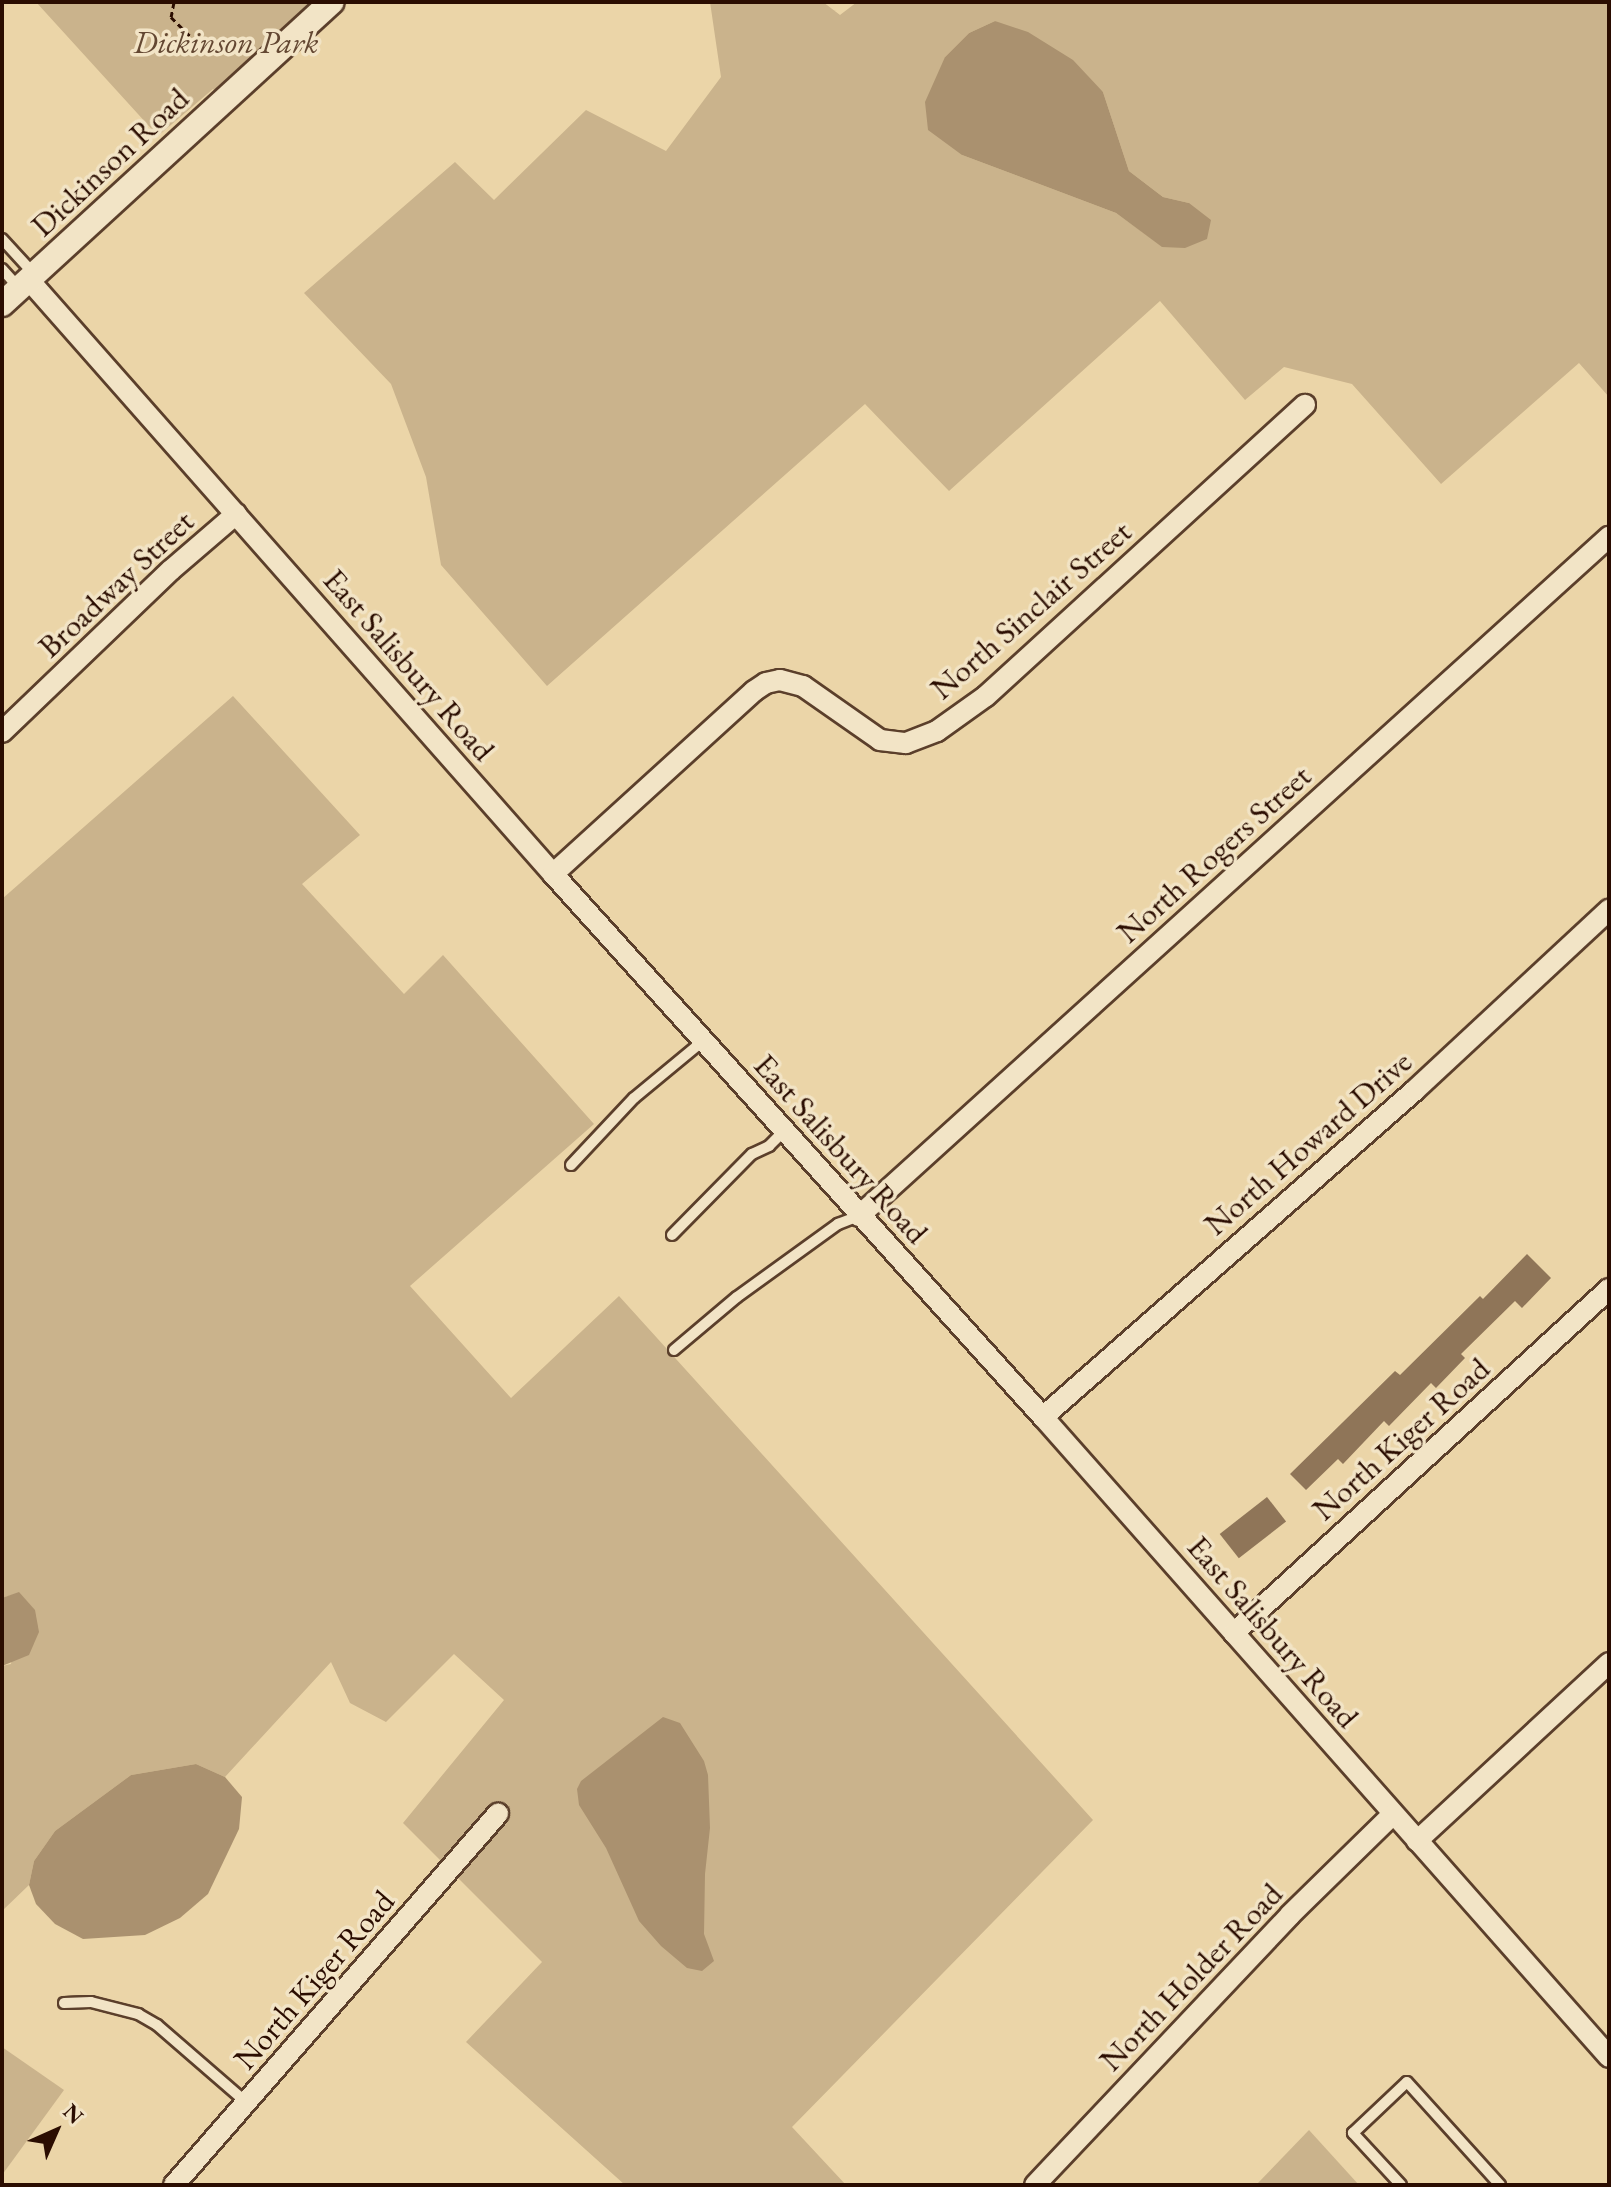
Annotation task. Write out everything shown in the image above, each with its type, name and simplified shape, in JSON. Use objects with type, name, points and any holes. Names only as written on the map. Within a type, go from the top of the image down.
[{"type":"street","name":"Dickinson Road","points":[[21,287],[331,2]]},
{"type":"street","name":"East Salisbury Road","points":[[21,287],[236,514],[553,874],[1043,1417],[1609,2057]]},
{"type":"street","name":"North Sinclair Street","points":[[553,874],[766,683],[780,680],[803,686],[880,740],[906,743],[937,731],[986,696],[1305,405]]},
{"type":"street","name":"Broadway Street","points":[[2,732],[171,570],[236,514]]},
{"type":"street","name":"North Rogers Street","points":[[859,1216],[1609,537]]},
{"type":"street","name":"North Howard Drive","points":[[1043,1417],[1415,1090],[1609,910]]},
{"type":"street","name":"North Kiger Road","points":[[1234,1633],[1609,1289]]},
{"type":"street","points":[[1417,1841],[1609,1663]]},
{"type":"street","name":"North Kiger Road","points":[[174,2185],[498,1814]]},
{"type":"street","name":"North Holder Road","points":[[1035,2185],[1290,1915],[1393,1814]]},
{"type":"lane","points":[[2,239],[21,287]]},
{"type":"lane","points":[[2,269],[21,287]]},
{"type":"lane","points":[[571,1165],[634,1098],[704,1040]]},
{"type":"lane","points":[[672,1235],[752,1154],[769,1146],[784,1131]]},
{"type":"lane","points":[[674,1350],[737,1297],[838,1224],[859,1216]]},
{"type":"lane","points":[[64,2003],[91,2002],[138,2014],[157,2025],[246,2102]]},
{"type":"lane","points":[[1401,2185],[1353,2133],[1407,2082],[1500,2185]]},
{"type":"path","points":[[174,2],[171,17],[190,36]]},
{"type":"green space","name":"Dickinson Park","points":[[36,2],[331,2],[224,100],[213,89],[158,136]]},
{"type":"green space","points":[[710,2],[823,2],[840,15],[857,2],[1609,2],[1609,397],[1579,363],[1441,484],[1352,384],[1284,367],[1245,400],[1160,301],[949,491],[865,404],[547,686],[441,565],[426,477],[391,384],[304,293],[455,162],[494,200],[586,110],[666,151],[721,77]],"holes":[[[995,21],[1103,92],[1129,171],[1163,197],[1189,203],[1163,247],[1116,213],[962,155],[945,57],[969,33]]]},
{"type":"green space","points":[[233,696],[360,835],[302,884],[404,994],[443,955],[594,1124],[410,1286],[511,1398],[619,1296],[1093,1820],[792,2127],[846,2185],[625,2185],[466,2042],[542,1962],[403,1823],[504,1700],[454,1654],[386,1722],[350,1703],[331,1662],[225,1777],[196,1764],[131,1775],[55,1831],[34,1861],[29,1885],[2,1911],[2,1666],[11,1664],[19,1593],[2,1598],[2,899]]},
{"type":"green space","points":[[2,2047],[64,2090],[2,2175]]},
{"type":"green space","points":[[1309,2130],[1359,2185],[1256,2185]]},
{"type":"shaded area","points":[[995,21],[1028,32],[1073,60],[1103,92],[1129,171],[1163,197],[1189,203],[1211,220],[1207,239],[1185,248],[1162,247],[1116,213],[962,155],[928,130],[925,102],[945,57],[969,33]]},
{"type":"shaded area","points":[[19,1592],[35,1610],[39,1632],[29,1655],[2,1666],[2,1598]]},
{"type":"shaded area","points":[[663,1717],[680,1723],[704,1761],[708,1775],[710,1828],[704,1934],[714,1961],[702,1971],[687,1968],[661,1946],[639,1921],[606,1848],[579,1805],[577,1789],[581,1781]]},
{"type":"shaded area","points":[[196,1764],[225,1777],[242,1797],[239,1829],[208,1894],[180,1918],[145,1935],[83,1939],[55,1924],[36,1904],[29,1885],[34,1861],[55,1831],[131,1775]]},
{"type":"building","points":[[1527,1254],[1551,1278],[1522,1308],[1515,1301],[1461,1354],[1465,1358],[1436,1388],[1431,1383],[1389,1426],[1384,1421],[1343,1464],[1338,1459],[1306,1490],[1290,1474],[1395,1371],[1400,1375]]},
{"type":"building","points":[[1267,1497],[1286,1521],[1239,1558],[1220,1534]]}]
